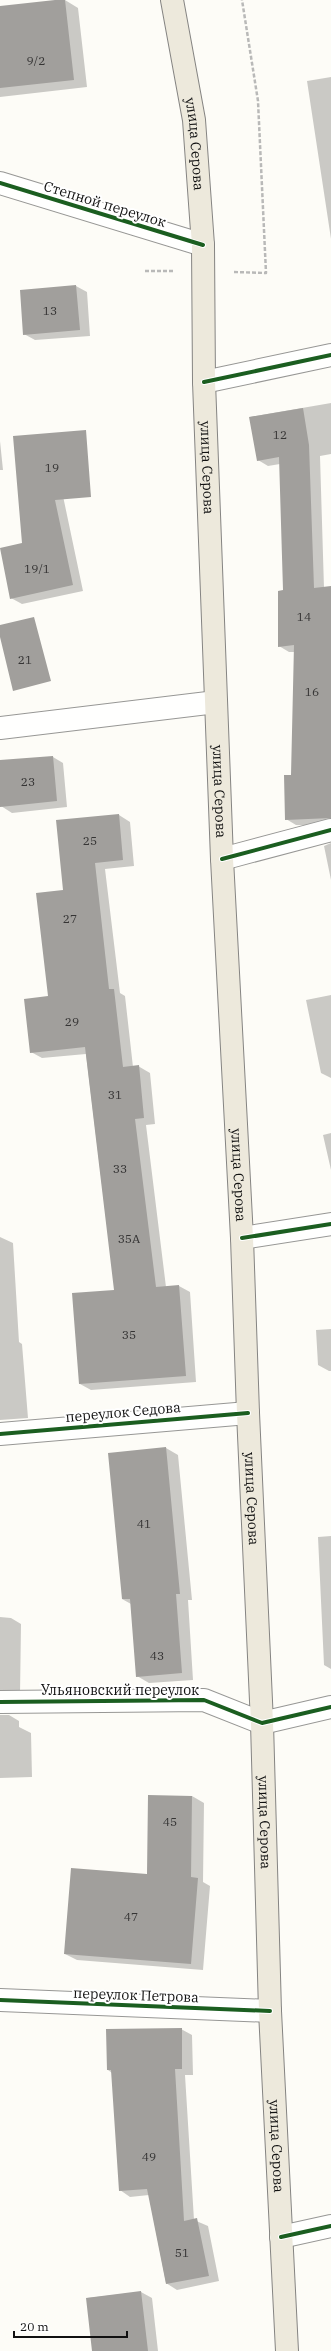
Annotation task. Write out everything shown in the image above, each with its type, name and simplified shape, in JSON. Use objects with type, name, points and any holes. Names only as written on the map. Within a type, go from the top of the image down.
[{"type":"main road","name":"улица Серова","points":[[172,0],[194,120],[203,245],[204,382],[222,859],[242,1238],[248,1413],[262,1722],[270,2011],[287,2351]]},
{"type":"street","name":"Степной переулок","points":[[0,183],[203,245]]},
{"type":"street","points":[[204,382],[331,355]]},
{"type":"street","points":[[0,728],[216,702]]},
{"type":"street","points":[[222,859],[331,830]]},
{"type":"street","points":[[242,1238],[331,1224]]},
{"type":"street","name":"переулок Седова","points":[[0,1434],[248,1413]]},
{"type":"street","name":"Ульяновский переулок","points":[[0,1702],[204,1700],[262,1722]]},
{"type":"street","points":[[262,1722],[331,1707]]},
{"type":"street","name":"переулок Петрова","points":[[0,2000],[270,2011]]},
{"type":"street","points":[[281,2237],[331,2226]]},
{"type":"path","points":[[145,271],[266,273],[258,101],[242,0]]},
{"type":"building","points":[[65,0],[74,80],[0,88],[0,6]]},
{"type":"building","points":[[76,285],[80,330],[23,335],[20,290]]},
{"type":"building","points":[[303,408],[309,445],[314,588],[331,586],[331,818],[285,820],[284,775],[291,775],[294,645],[278,647],[278,591],[283,590],[279,457],[257,461],[249,417]]},
{"type":"building","points":[[86,430],[91,497],[55,500],[73,585],[10,599],[0,548],[22,543],[13,436]]},
{"type":"building","points":[[34,617],[51,681],[13,691],[0,637],[0,625]]},
{"type":"building","points":[[53,756],[57,801],[0,807],[0,760]]},
{"type":"building","points":[[119,814],[123,860],[95,863],[109,989],[114,989],[123,1067],[139,1065],[144,1118],[135,1119],[156,1287],[179,1285],[186,1376],[79,1384],[72,1293],[114,1290],[85,1047],[30,1053],[24,999],[48,996],[36,893],[63,890],[56,820]]},
{"type":"building","points":[[166,1447],[180,1594],[176,1594],[182,1673],[136,1677],[130,1599],[122,1599],[108,1453]]},
{"type":"building","points":[[148,1795],[192,1796],[191,1877],[198,1878],[191,1964],[64,1954],[71,1868],[147,1874]]},
{"type":"building","points":[[182,2028],[182,2069],[175,2069],[184,2221],[197,2218],[209,2276],[166,2284],[147,2189],[119,2191],[111,2070],[107,2070],[106,2029]]},
{"type":"building","points":[[141,2291],[148,2351],[92,2351],[86,2298]]},
{"type":"cycle path","points":[[0,183],[203,245]]},
{"type":"cycle path","points":[[204,382],[331,355]]},
{"type":"cycle path","points":[[222,859],[331,830]]},
{"type":"cycle path","points":[[242,1238],[331,1224]]},
{"type":"cycle path","points":[[0,1434],[248,1413]]},
{"type":"cycle path","points":[[0,1702],[204,1700],[262,1723],[331,1707]]},
{"type":"cycle path","points":[[0,2000],[270,2011]]},
{"type":"cycle path","points":[[281,2237],[331,2226]]}]
